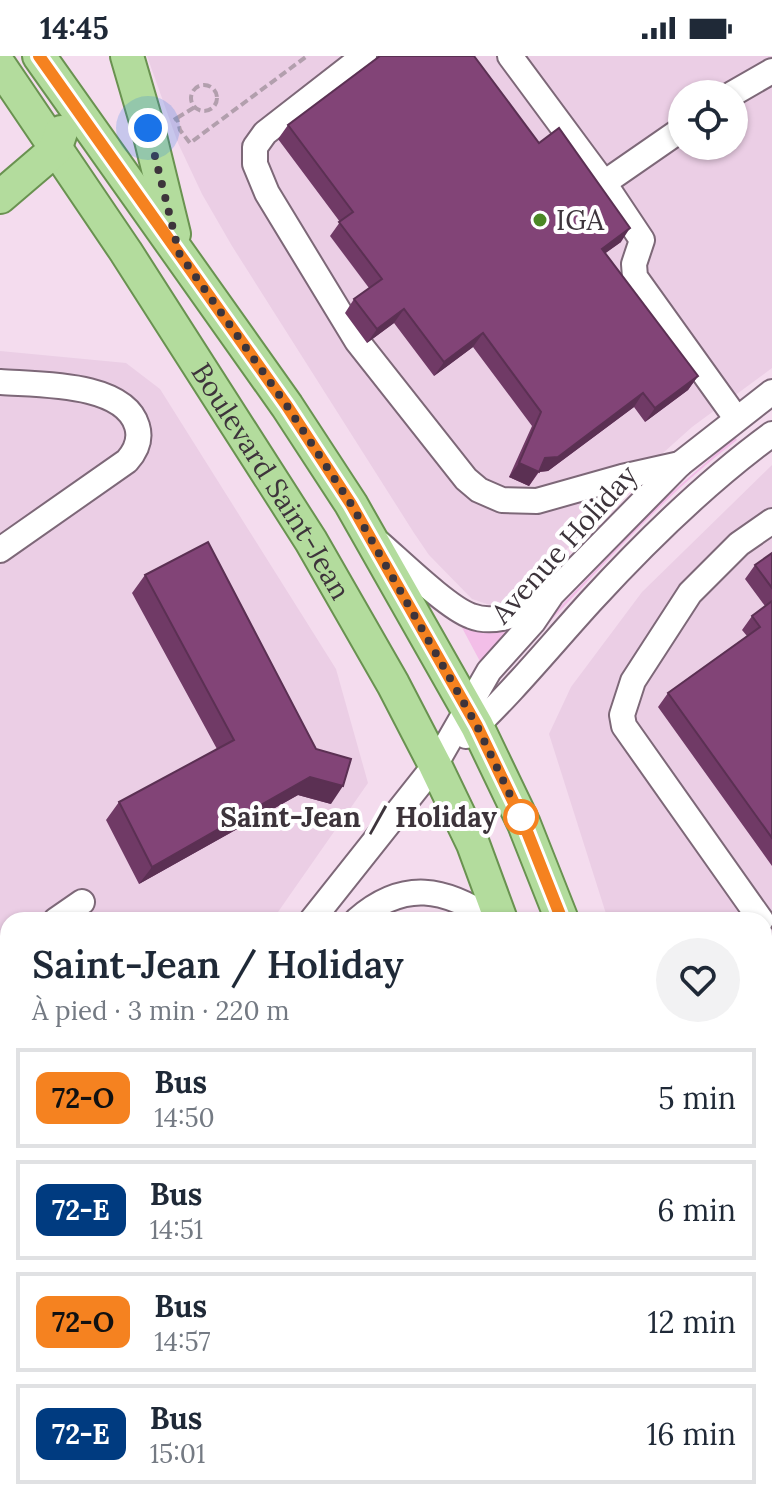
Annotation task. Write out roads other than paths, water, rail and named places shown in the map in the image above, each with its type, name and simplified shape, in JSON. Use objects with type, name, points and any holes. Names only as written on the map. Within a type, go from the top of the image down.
[{"type":"main road","name":"Boulevard Saint-Jean","points":[[39,56],[287,406],[370,536],[472,717],[524,824],[559,912]]},
{"type":"main road","points":[[127,56],[179,253]]},
{"type":"main road","name":"Boulevard Saint-Jean","points":[[0,66],[126,252],[311,541],[393,684],[435,765],[473,844],[498,912]]},
{"type":"main road","points":[[0,197],[55,150],[73,103]]},
{"type":"street","points":[[364,56],[265,133],[255,147],[255,164],[267,193],[357,341],[466,479],[490,496],[513,502],[537,501],[680,464]]},
{"type":"street","points":[[510,56],[642,240],[634,264],[635,277],[736,418]]},
{"type":"street","points":[[748,85],[772,71]]},
{"type":"street","points":[[604,183],[668,139]]},
{"type":"street","points":[[0,382],[106,395],[130,411],[139,433],[134,453],[127,461],[0,550]]},
{"type":"street","name":"Avenue Holiday","points":[[318,912],[472,717],[489,671],[533,622],[552,594],[680,464],[772,392]]},
{"type":"street","name":"Avenue Holiday","points":[[472,717],[501,704],[620,570],[681,509],[716,476],[772,434]]},
{"type":"street","points":[[756,912],[624,726],[622,715],[633,681],[690,593],[739,544],[772,521]]},
{"type":"street","points":[[370,536],[451,605],[469,616],[484,619],[510,616],[552,594]]},
{"type":"street","points":[[368,912],[386,899],[417,892],[454,898],[479,912]]},
{"type":"street","points":[[68,912],[82,902]]},
{"type":"place","name":"IGA","points":[[540,220]]},
{"type":"place","name":"Saint-Jean / Holiday","points":[[521,817]]}]
